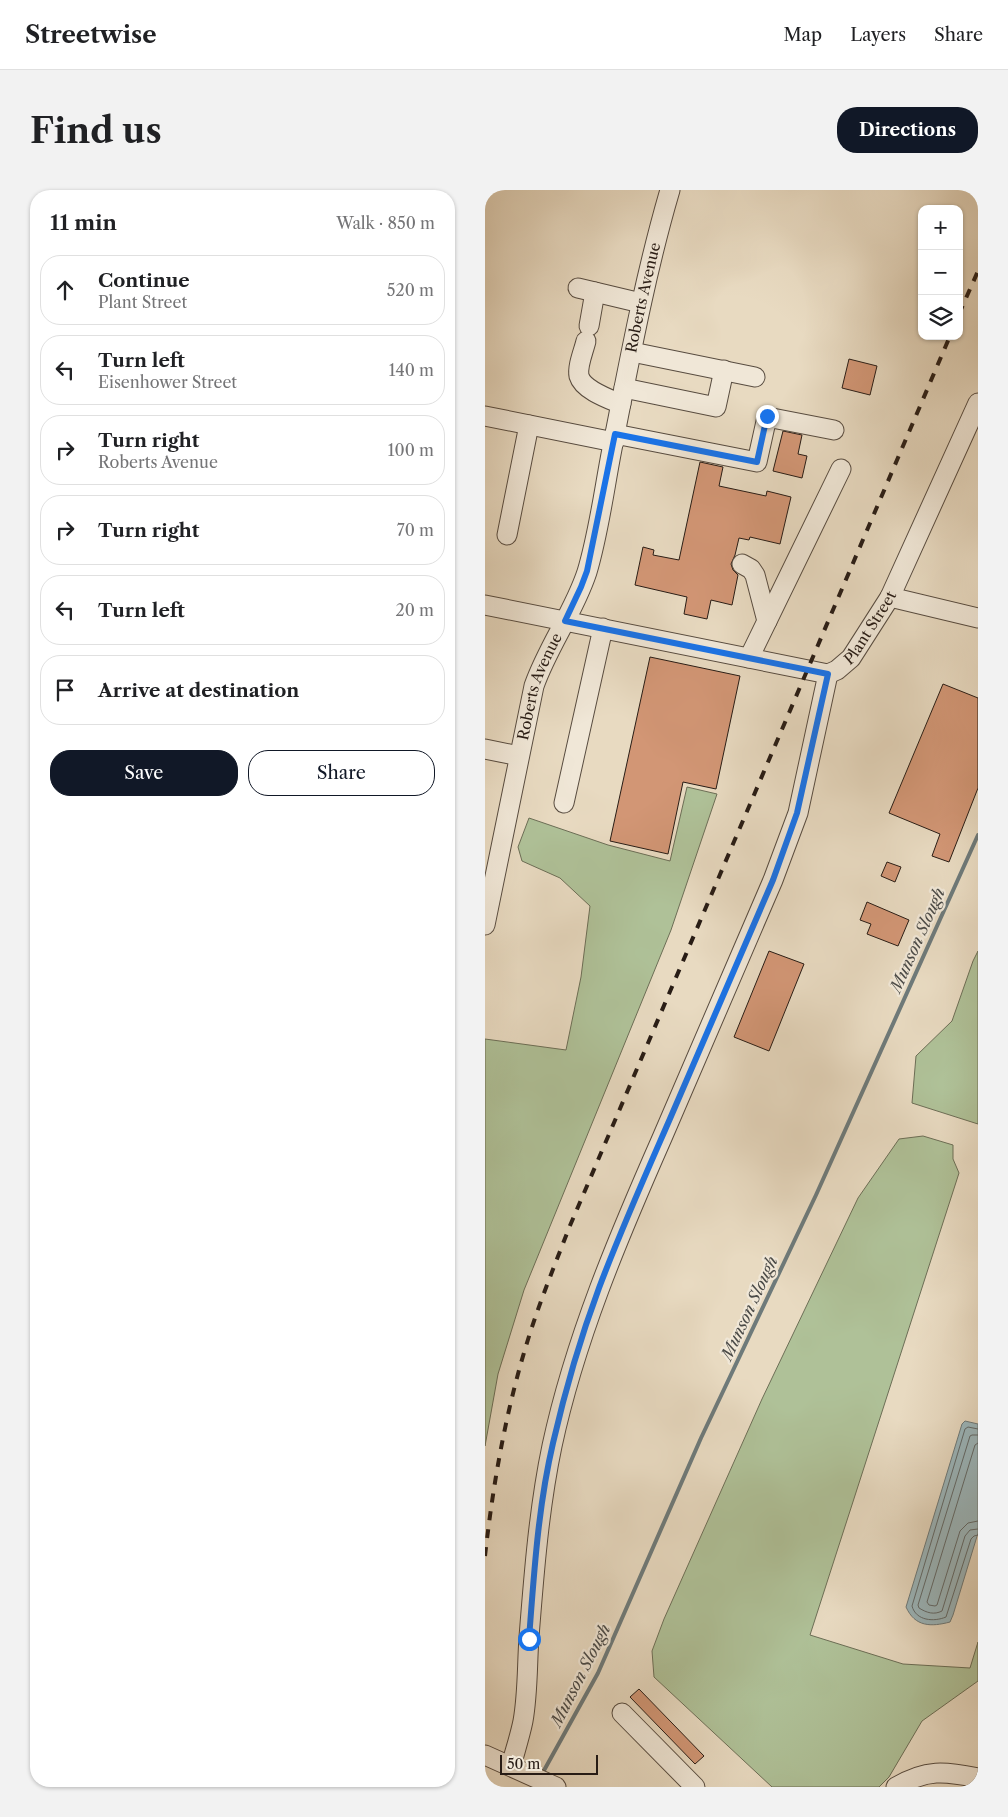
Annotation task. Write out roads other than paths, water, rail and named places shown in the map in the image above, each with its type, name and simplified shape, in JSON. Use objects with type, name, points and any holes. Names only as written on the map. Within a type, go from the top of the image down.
[{"type":"street","name":"Roberts Avenue","points":[[485,925],[490,875],[535,686],[544,659],[578,595],[587,571],[641,303],[670,190]]},
{"type":"street","points":[[641,303],[587,290],[588,333],[579,369],[579,376],[584,384],[602,396],[623,396],[717,407],[723,370]]},
{"type":"street","points":[[632,352],[755,377]]},
{"type":"street","name":"Plant Street","points":[[517,1769],[527,1690],[533,1584],[545,1486],[552,1445],[583,1331],[640,1187],[773,880],[791,833],[828,674],[837,670],[851,658],[890,597],[978,403]]},
{"type":"street","points":[[485,416],[529,425],[757,462],[767,416],[834,430]]},
{"type":"street","points":[[507,535],[529,425]]},
{"type":"street","points":[[749,658],[841,469]]},
{"type":"street","points":[[742,564],[751,569],[755,575],[767,621]]},
{"type":"street","points":[[890,597],[978,618]]},
{"type":"street","points":[[485,605],[828,674]]},
{"type":"street","points":[[526,613],[542,629],[544,659]]},
{"type":"street","points":[[565,803],[603,628]]},
{"type":"street","points":[[485,749],[519,756]]},
{"type":"street","points":[[622,1713],[695,1787]]},
{"type":"street","points":[[485,1754],[555,1786]]},
{"type":"street","points":[[896,1787],[911,1778],[929,1773],[947,1772],[978,1778]]},
{"type":"water","points":[[965,1421],[978,1424],[978,1533],[950,1622],[936,1625],[924,1624],[914,1618],[906,1607],[962,1424]]},
{"type":"waterway","name":"Munson Slough","points":[[542,1774],[598,1673],[701,1438],[816,1195],[978,835]]},
{"type":"railway","points":[[963,305],[978,271]]},
{"type":"railway","points":[[485,1556],[496,1477],[512,1398],[531,1331],[552,1272],[569,1228],[948,340]]}]
